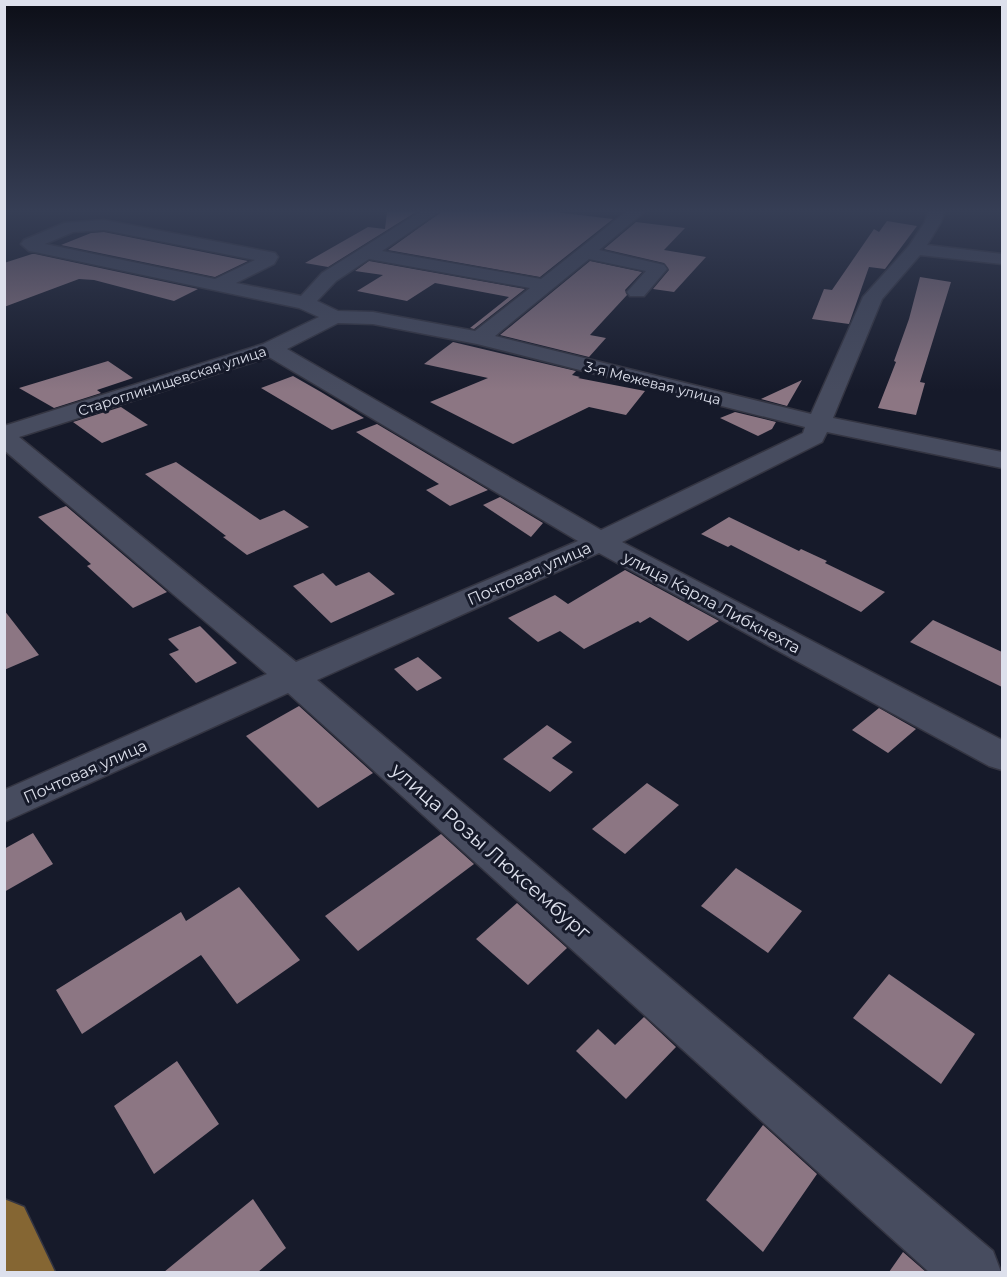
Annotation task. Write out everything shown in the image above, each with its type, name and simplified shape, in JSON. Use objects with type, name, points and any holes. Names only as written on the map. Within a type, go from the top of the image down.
[{"type":"main road","points":[[4,1227],[26,1272]]},
{"type":"street","points":[[149,272],[305,303],[337,272]]},
{"type":"street","points":[[215,286],[244,272]]},
{"type":"street","points":[[469,272],[545,285]]},
{"type":"street","points":[[478,338],[562,272]]},
{"type":"street","points":[[637,292],[656,272]]},
{"type":"street","name":"Почтовая улица","points":[[4,807],[600,542],[813,437],[873,297],[896,272]]},
{"type":"street","name":"3-я Межевая улица","points":[[305,303],[334,317],[373,318],[478,338],[819,423],[1002,460]]},
{"type":"street","name":"Староглинищевская улица","points":[[4,435],[271,349],[334,317]]},
{"type":"street","name":"улица Карла Либкнехта","points":[[271,349],[600,542],[1002,756]]},
{"type":"street","name":"улица Розы Люксембург","points":[[4,435],[292,677],[972,1272]]},
{"type":"building","points":[[4,272],[117,272],[198,289],[174,301],[94,280],[79,279],[4,307]]},
{"type":"building","points":[[189,272],[226,272],[215,277]]},
{"type":"building","points":[[359,272],[428,272],[525,289],[474,329],[470,328],[509,297],[435,283],[407,301],[357,291],[383,275]]},
{"type":"building","points":[[510,272],[547,272],[540,277]]},
{"type":"building","points":[[577,272],[642,272],[625,290],[627,295],[590,335],[606,338],[589,357],[500,335]]},
{"type":"building","points":[[668,272],[693,272],[674,292],[653,289]]},
{"type":"building","points":[[845,272],[867,272],[849,324],[812,319],[824,289],[832,290]]},
{"type":"building","points":[[920,277],[951,282],[920,382],[925,383],[916,415],[878,408],[896,362],[894,361],[909,319]]},
{"type":"building","points":[[453,342],[576,371],[572,375],[580,377],[578,378],[645,391],[626,415],[589,407],[513,444],[430,402],[488,378],[424,364]]},
{"type":"building","points":[[108,361],[133,378],[97,390],[101,393],[54,408],[19,388]]},
{"type":"building","points":[[293,376],[364,418],[332,430],[261,388]]},
{"type":"building","points":[[802,380],[787,406],[761,399]]},
{"type":"building","points":[[121,407],[148,425],[102,443],[73,422]]},
{"type":"building","points":[[735,412],[776,422],[772,429],[758,436],[720,418]]},
{"type":"building","points":[[377,424],[488,490],[450,506],[426,490],[439,484],[356,432]]},
{"type":"building","points":[[176,462],[260,520],[284,510],[309,527],[247,555],[223,537],[226,536],[145,474]]},
{"type":"building","points":[[500,497],[543,523],[531,537],[483,505]]},
{"type":"building","points":[[66,506],[167,592],[133,608],[87,566],[91,564],[38,517]]},
{"type":"building","points":[[729,517],[799,551],[801,549],[827,561],[825,563],[885,592],[861,612],[731,545],[728,547],[701,534]]},
{"type":"building","points":[[625,570],[719,621],[688,641],[650,617],[584,649],[560,631],[538,642],[508,618],[555,595],[568,604]]},
{"type":"building","points":[[369,572],[395,594],[331,623],[293,586],[323,573],[336,586]]},
{"type":"building","points":[[4,610],[39,655],[4,670]]},
{"type":"building","points":[[933,620],[1002,652],[1002,687],[910,642]]},
{"type":"building","points":[[200,626],[237,663],[196,683],[169,654],[179,650],[168,639]]},
{"type":"building","points":[[418,657],[442,678],[417,691],[394,669]]},
{"type":"building","points":[[299,706],[373,773],[318,808],[246,736]]},
{"type":"building","points":[[879,708],[916,729],[888,753],[852,730]]},
{"type":"building","points":[[547,725],[572,742],[552,758],[573,772],[550,792],[503,759]]},
{"type":"building","points":[[647,783],[679,805],[625,854],[592,829]]},
{"type":"building","points":[[33,833],[53,864],[4,892],[4,849]]},
{"type":"building","points":[[441,834],[474,864],[358,951],[325,916]]},
{"type":"building","points":[[736,868],[802,911],[768,953],[701,906]]},
{"type":"building","points":[[239,887],[300,960],[237,1004],[201,955],[82,1034],[56,990],[181,912],[186,921]]},
{"type":"building","points":[[517,903],[567,948],[528,985],[476,939]]},
{"type":"building","points":[[889,974],[975,1034],[941,1084],[853,1018]]},
{"type":"building","points":[[644,1017],[676,1047],[626,1099],[576,1051],[598,1029],[615,1045]]},
{"type":"building","points":[[177,1061],[219,1124],[154,1174],[114,1106]]},
{"type":"building","points":[[763,1125],[817,1174],[763,1252],[706,1200]]},
{"type":"building","points":[[253,1199],[286,1248],[258,1272],[164,1272]]},
{"type":"building","points":[[903,1252],[926,1272],[889,1272]]}]
